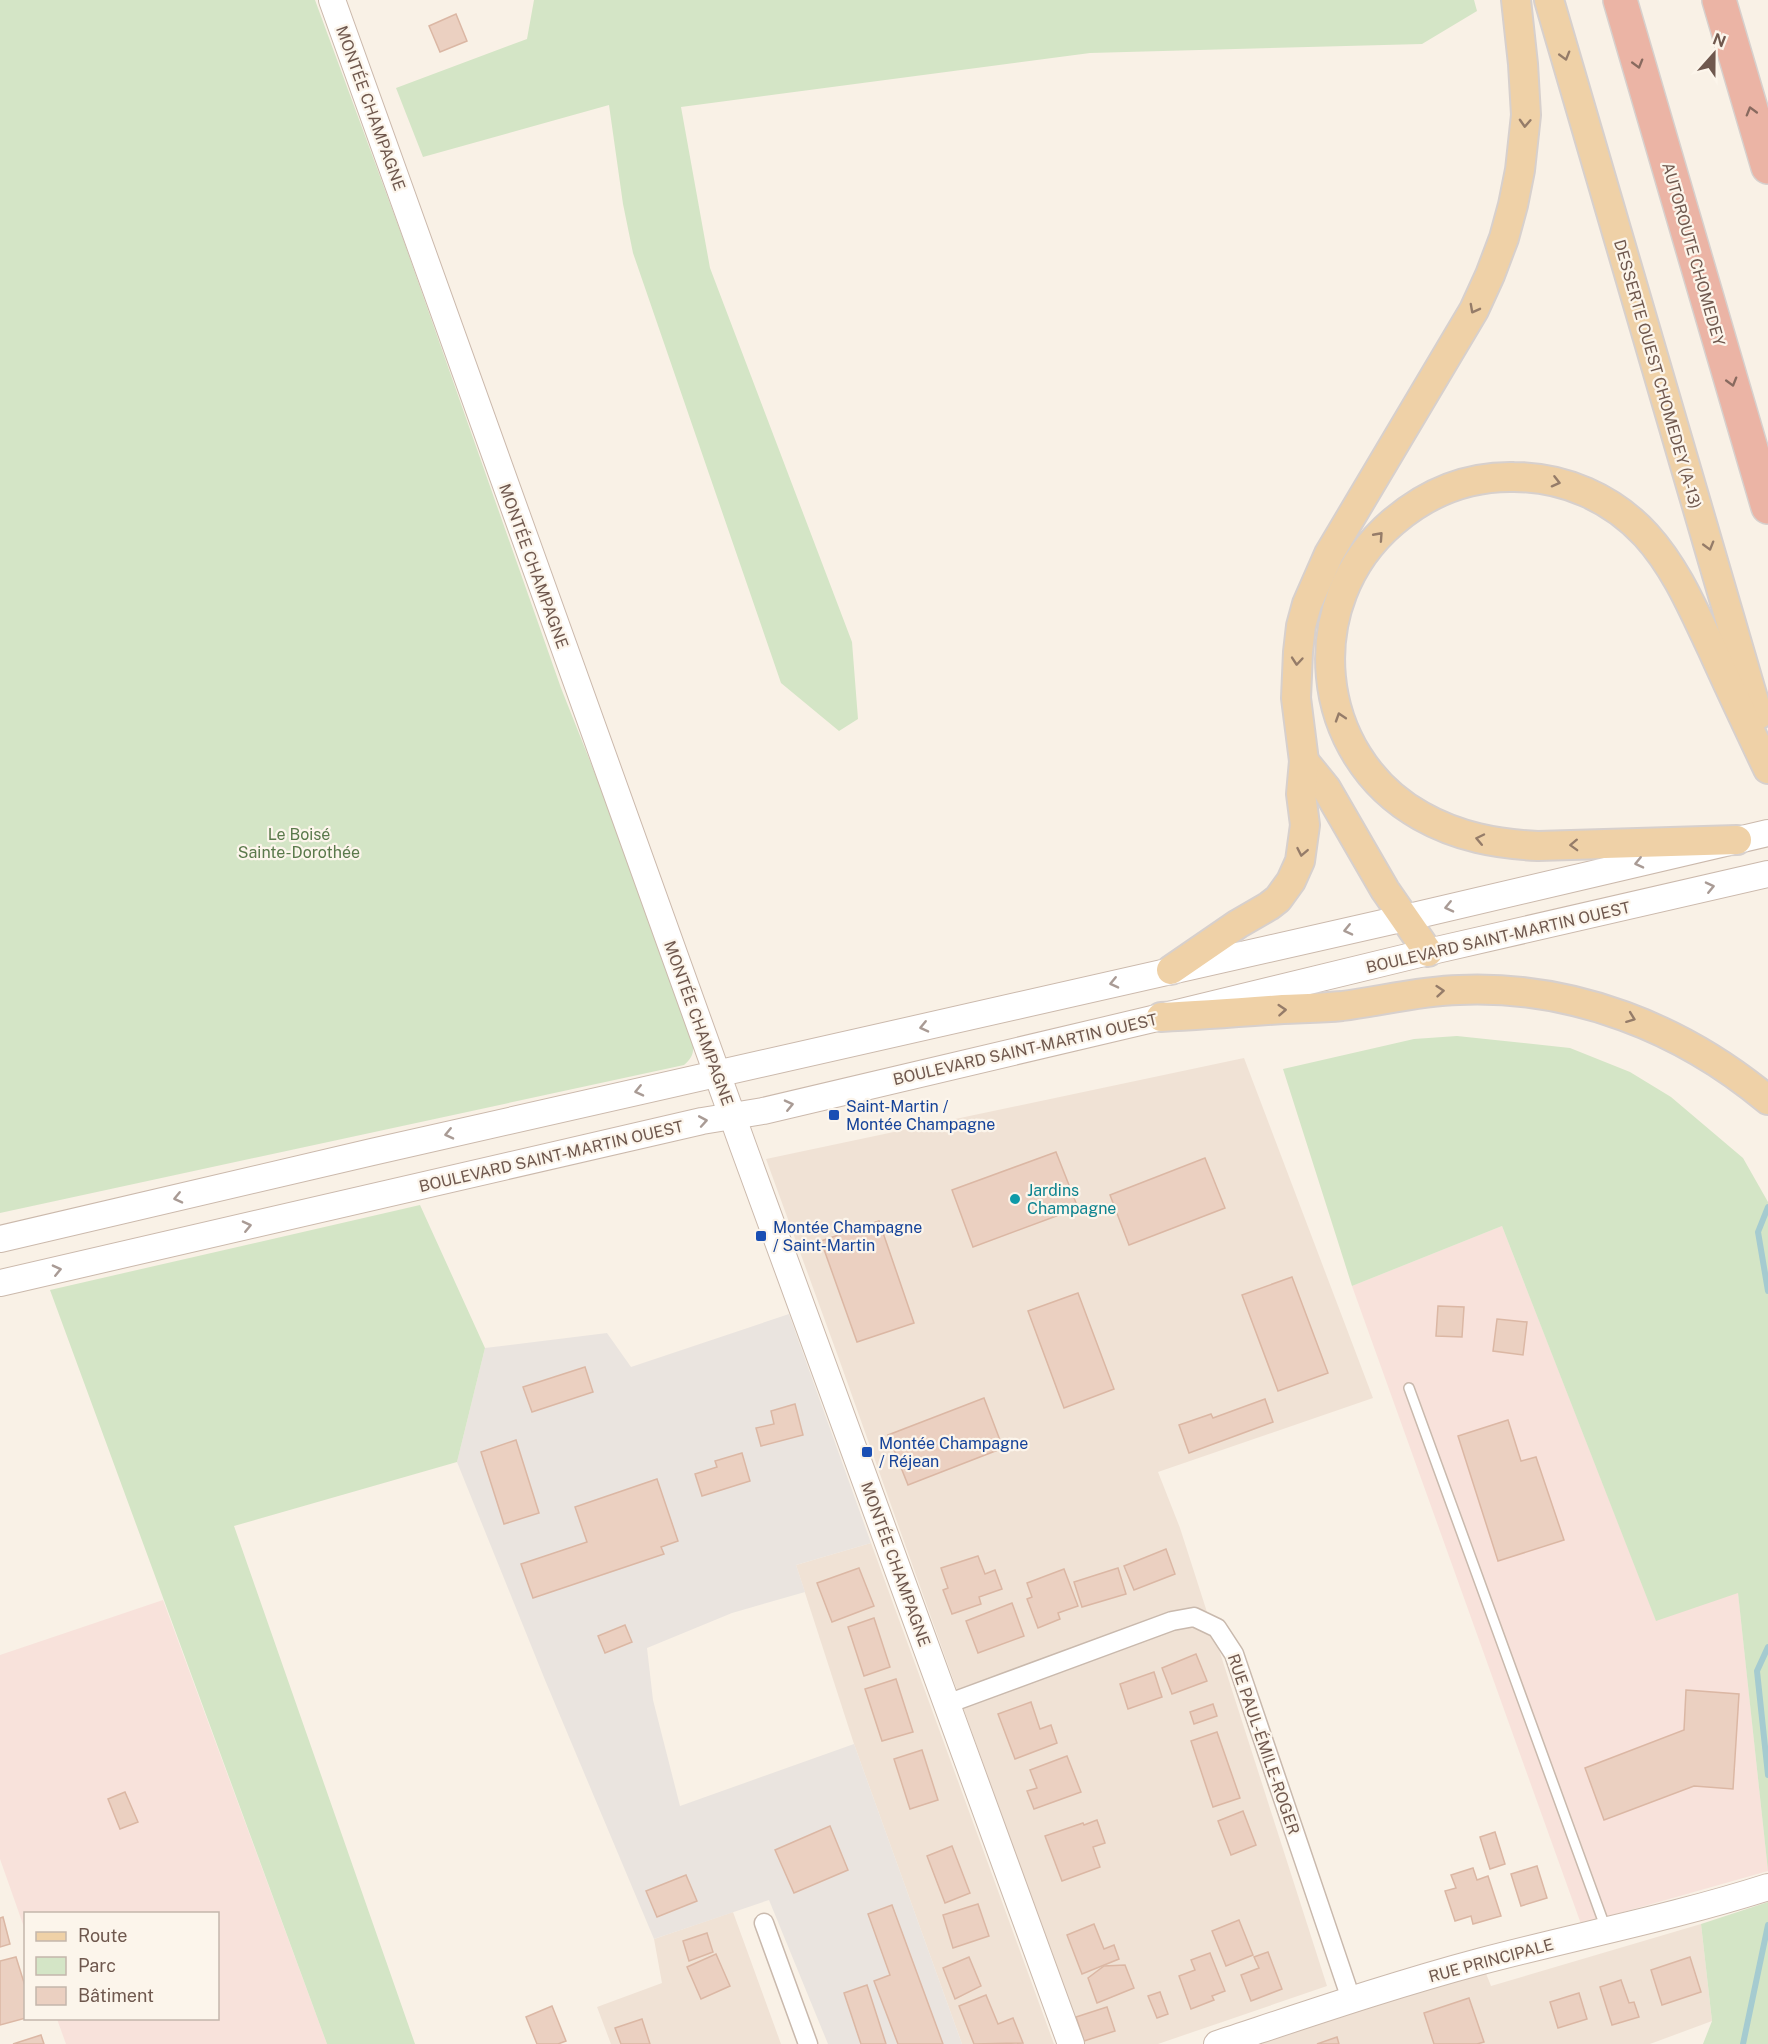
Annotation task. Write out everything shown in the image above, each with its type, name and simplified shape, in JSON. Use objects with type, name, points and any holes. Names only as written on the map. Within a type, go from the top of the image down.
[{"type":"highway","name":"AUTOROUTE CHOMEDEY","points":[[1620,0],[1768,507]]},
{"type":"highway","points":[[1719,0],[1768,167]]},
{"type":"main road","name":"MONTÉE CHAMPAGNE","points":[[332,0],[732,1116],[1071,2044]]},
{"type":"main road","points":[[1171,970],[1278,899],[1291,881],[1300,861],[1305,825],[1301,794],[1304,761],[1298,721],[1296,676],[1301,626],[1312,590],[1336,540],[1474,310],[1490,275],[1509,219],[1523,153],[1526,115],[1516,0]]},
{"type":"main road","name":"DESSERTE OUEST CHOMEDEY (A-13)","points":[[1549,0],[1768,747]]},
{"type":"main road","points":[[1737,840],[1514,845],[1462,835],[1420,816],[1395,797],[1370,772],[1351,746],[1339,716],[1331,682],[1330,654],[1333,626],[1345,588],[1362,556],[1386,528],[1417,504],[1452,486],[1490,478],[1524,477],[1559,483],[1588,492],[1632,521],[1671,567],[1694,610],[1768,769]]},
{"type":"main road","points":[[1304,761],[1326,788],[1385,890],[1428,952]]},
{"type":"main road","points":[[0,1239],[1768,833]]},
{"type":"main road","name":"BOULEVARD SAINT-MARTIN OUEST","points":[[0,1283],[633,1137],[763,1111],[1428,952],[1758,876]]},
{"type":"main road","points":[[1161,1017],[1342,1006],[1397,996],[1459,990],[1525,992],[1596,1006],[1648,1024],[1721,1064],[1768,1100]]},
{"type":"main road","name":"RUE PRINCIPALE","points":[[1217,2044],[1351,1999],[1481,1961],[1732,1899],[1768,1887]]},
{"type":"street","name":"RUE PAUL-ÉMILE-ROGER","points":[[947,1704],[1172,1621],[1194,1617],[1216,1628],[1234,1654],[1351,1999]]},
{"type":"street","points":[[764,1923],[808,2044]]},
{"type":"lane","points":[[1409,1388],[1606,1931]]},
{"type":"shaded area","points":[[1244,1058],[1373,1398],[1158,1472],[1180,1528],[1327,1986],[1158,2044],[1083,2044],[766,1159]]},
{"type":"shaded area","points":[[1502,1226],[1656,1620],[1738,1592],[1768,1871],[1581,1924],[1352,1286]]},
{"type":"shaded area","points":[[789,1314],[871,1543],[796,1565],[805,1592],[732,1613],[647,1648],[653,1700],[680,1806],[854,1744],[962,2044],[828,2044],[769,1900],[654,1939],[545,1680],[457,1462],[485,1348],[607,1333],[631,1367]]},
{"type":"shaded area","points":[[871,1543],[1054,2044],[962,2044],[854,1744],[796,1565]]},
{"type":"shaded area","points":[[163,1600],[327,2044],[66,2044],[57,2020],[219,2020],[219,1912],[24,1912],[24,1927],[0,1859],[0,1655]]},
{"type":"shaded area","points":[[733,1912],[781,2044],[611,2044],[597,2007],[662,1983],[654,1939]]},
{"type":"shaded area","points":[[1701,1924],[1712,2021],[1650,2044],[1217,2044],[1481,1961],[1491,1986]]},
{"type":"green space","name":"Le Boisé Sainte-Dorothée","points":[[0,0],[315,0],[402,236],[561,688],[615,824],[691,1038],[693,1053],[684,1065],[0,1213]]},
{"type":"green space","points":[[534,0],[1474,0],[1477,11],[1422,44],[1090,53],[681,107],[710,268],[852,642],[858,719],[839,731],[781,683],[633,253],[623,204],[609,105],[423,157],[396,88],[527,39]]},
{"type":"green space","points":[[1457,1036],[1570,1048],[1630,1072],[1671,1097],[1743,1158],[1768,1202],[1768,1871],[1738,1593],[1656,1621],[1502,1226],[1352,1286],[1283,1069],[1414,1039]]},
{"type":"green space","points":[[420,1205],[485,1348],[457,1462],[234,1526],[415,2044],[327,2044],[50,1290]]},
{"type":"green space","points":[[1768,1902],[1768,2044],[1703,2044],[1712,2021],[1701,1924]]},
{"type":"building","points":[[456,14],[467,41],[440,52],[429,26]]},
{"type":"building","name":"Jardins Champagne","points":[[1056,1152],[1078,1208],[973,1247],[952,1190]]},
{"type":"building","points":[[1205,1158],[1225,1208],[1129,1245],[1110,1195]]},
{"type":"building","points":[[879,1221],[914,1323],[857,1342],[821,1241]]},
{"type":"building","points":[[1292,1277],[1328,1373],[1278,1391],[1242,1295]]},
{"type":"building","points":[[1078,1293],[1114,1389],[1064,1408],[1028,1311]]},
{"type":"building","points":[[1438,1306],[1464,1307],[1462,1337],[1436,1336]]},
{"type":"building","points":[[1497,1319],[1527,1322],[1523,1355],[1493,1351]]},
{"type":"building","points":[[585,1367],[593,1392],[532,1412],[523,1387]]},
{"type":"building","points":[[984,1398],[1003,1448],[908,1485],[888,1435]]},
{"type":"building","points":[[1265,1399],[1273,1422],[1189,1453],[1179,1425],[1211,1414],[1213,1418]]},
{"type":"building","points":[[795,1404],[803,1435],[761,1446],[756,1428],[774,1424],[771,1411]]},
{"type":"building","points":[[1508,1420],[1521,1461],[1536,1457],[1564,1540],[1498,1561],[1458,1436]]},
{"type":"building","points":[[516,1440],[539,1513],[504,1524],[481,1452]]},
{"type":"building","points":[[742,1453],[750,1481],[702,1496],[695,1474],[717,1467],[715,1461]]},
{"type":"building","points":[[657,1479],[678,1541],[661,1547],[664,1554],[533,1598],[521,1564],[587,1542],[575,1507]]},
{"type":"building","points":[[1166,1549],[1175,1574],[1134,1590],[1124,1566]]},
{"type":"building","points":[[978,1556],[985,1574],[995,1570],[1002,1589],[979,1597],[981,1604],[952,1614],[943,1590],[948,1588],[941,1568]]},
{"type":"building","points":[[859,1568],[874,1606],[832,1622],[817,1583]]},
{"type":"building","points":[[1118,1568],[1126,1594],[1082,1607],[1074,1582]]},
{"type":"building","points":[[1064,1569],[1078,1606],[1058,1613],[1060,1619],[1038,1628],[1027,1599],[1032,1597],[1027,1583]]},
{"type":"building","points":[[1012,1603],[1024,1636],[978,1653],[966,1621]]},
{"type":"building","points":[[874,1618],[890,1667],[864,1676],[848,1627]]},
{"type":"building","points":[[625,1625],[632,1642],[605,1653],[598,1636]]},
{"type":"building","points":[[1196,1654],[1207,1681],[1172,1694],[1162,1668]]},
{"type":"building","points":[[1154,1672],[1162,1697],[1128,1709],[1120,1684]]},
{"type":"building","points":[[896,1679],[913,1732],[882,1741],[865,1689]]},
{"type":"building","points":[[1686,1690],[1739,1694],[1733,1789],[1694,1786],[1604,1820],[1585,1768],[1684,1730]]},
{"type":"building","points":[[1031,1702],[1040,1729],[1051,1725],[1057,1743],[1015,1759],[998,1714]]},
{"type":"building","points":[[1213,1704],[1217,1716],[1194,1724],[1190,1712]]},
{"type":"building","points":[[1217,1732],[1240,1798],[1213,1807],[1191,1741]]},
{"type":"building","points":[[922,1750],[938,1800],[910,1809],[894,1759]]},
{"type":"building","points":[[1067,1756],[1081,1792],[1034,1809],[1027,1791],[1037,1788],[1030,1770]]},
{"type":"building","points":[[125,1792],[138,1822],[120,1829],[108,1799]]},
{"type":"building","points":[[1243,1811],[1256,1845],[1231,1855],[1218,1821]]},
{"type":"building","points":[[1097,1820],[1105,1843],[1093,1847],[1100,1867],[1062,1881],[1045,1836]]},
{"type":"building","points":[[830,1826],[848,1870],[794,1893],[775,1850]]},
{"type":"building","points":[[1495,1832],[1505,1864],[1490,1869],[1480,1837]]},
{"type":"building","points":[[952,1846],[970,1893],[945,1903],[927,1856]]},
{"type":"building","points":[[1537,1866],[1547,1898],[1521,1906],[1511,1874]]},
{"type":"building","points":[[1473,1868],[1477,1880],[1488,1876],[1501,1916],[1473,1924],[1471,1916],[1455,1921],[1445,1891],[1456,1888],[1451,1875]]},
{"type":"building","points":[[686,1875],[697,1901],[657,1917],[646,1891]]},
{"type":"building","points":[[978,1904],[989,1936],[953,1948],[943,1915]]},
{"type":"building","points":[[892,1905],[943,2044],[898,2044],[874,1981],[890,1975],[868,1914]]},
{"type":"building","points":[[3,1917],[10,1944],[0,1947],[0,1918]]},
{"type":"building","points":[[1239,1920],[1253,1955],[1226,1966],[1212,1931]]},
{"type":"building","points":[[1094,1924],[1104,1949],[1114,1945],[1119,1959],[1082,1974],[1067,1935]]},
{"type":"building","points":[[707,1933],[713,1952],[689,1961],[683,1941]]},
{"type":"building","points":[[1268,1952],[1282,1989],[1251,2001],[1241,1975],[1259,1968],[1254,1957]]},
{"type":"building","points":[[1210,1953],[1225,1991],[1212,1996],[1214,2000],[1191,2009],[1179,1976],[1195,1970],[1191,1960]]},
{"type":"building","points":[[716,1954],[730,1986],[701,1999],[687,1967]]},
{"type":"building","points":[[16,1957],[24,1983],[24,2019],[0,2025],[0,1961]]},
{"type":"building","points":[[969,1957],[981,1986],[955,1999],[943,1968]]},
{"type":"building","points":[[1690,1957],[1701,1992],[1662,2005],[1651,1970]]},
{"type":"building","points":[[1125,1965],[1134,1988],[1097,2003],[1088,1978],[1104,1966]]},
{"type":"building","points":[[1621,1980],[1629,2003],[1634,2002],[1639,2017],[1612,2025],[1600,1987]]},
{"type":"building","points":[[867,1985],[886,2044],[861,2044],[844,1993]]},
{"type":"building","points":[[1160,1992],[1168,2014],[1157,2018],[1148,1996]]},
{"type":"building","points":[[1579,1993],[1587,2019],[1558,2028],[1550,2002]]},
{"type":"building","points":[[986,1995],[998,2024],[1013,2018],[1023,2043],[974,2044],[959,2006]]},
{"type":"building","points":[[1469,1998],[1484,2042],[1434,2044],[1424,2013]]},
{"type":"building","points":[[552,2006],[566,2041],[558,2044],[537,2044],[526,2017]]},
{"type":"building","points":[[1107,2007],[1115,2031],[1084,2041],[1076,2017]]},
{"type":"building","points":[[642,2019],[650,2044],[621,2044],[615,2028]]},
{"type":"building","points":[[41,2035],[44,2044],[13,2044]]},
{"type":"building","points":[[1337,2037],[1339,2044],[1317,2044]]},
{"type":"waterway","points":[[1768,1207],[1758,1232],[1768,1291]]},
{"type":"waterway","points":[[1768,1647],[1757,1671],[1768,1775]]},
{"type":"waterway","points":[[1743,2044],[1768,1925]]},
{"type":"place","name":"Saint-Martin / Montée Champagne","points":[[834,1115]]},
{"type":"place","name":"Jardins Champagne","points":[[1015,1199]]},
{"type":"place","name":"Montée Champagne / Saint-Martin","points":[[761,1236]]},
{"type":"place","name":"Montée Champagne / Réjean","points":[[867,1452]]}]
